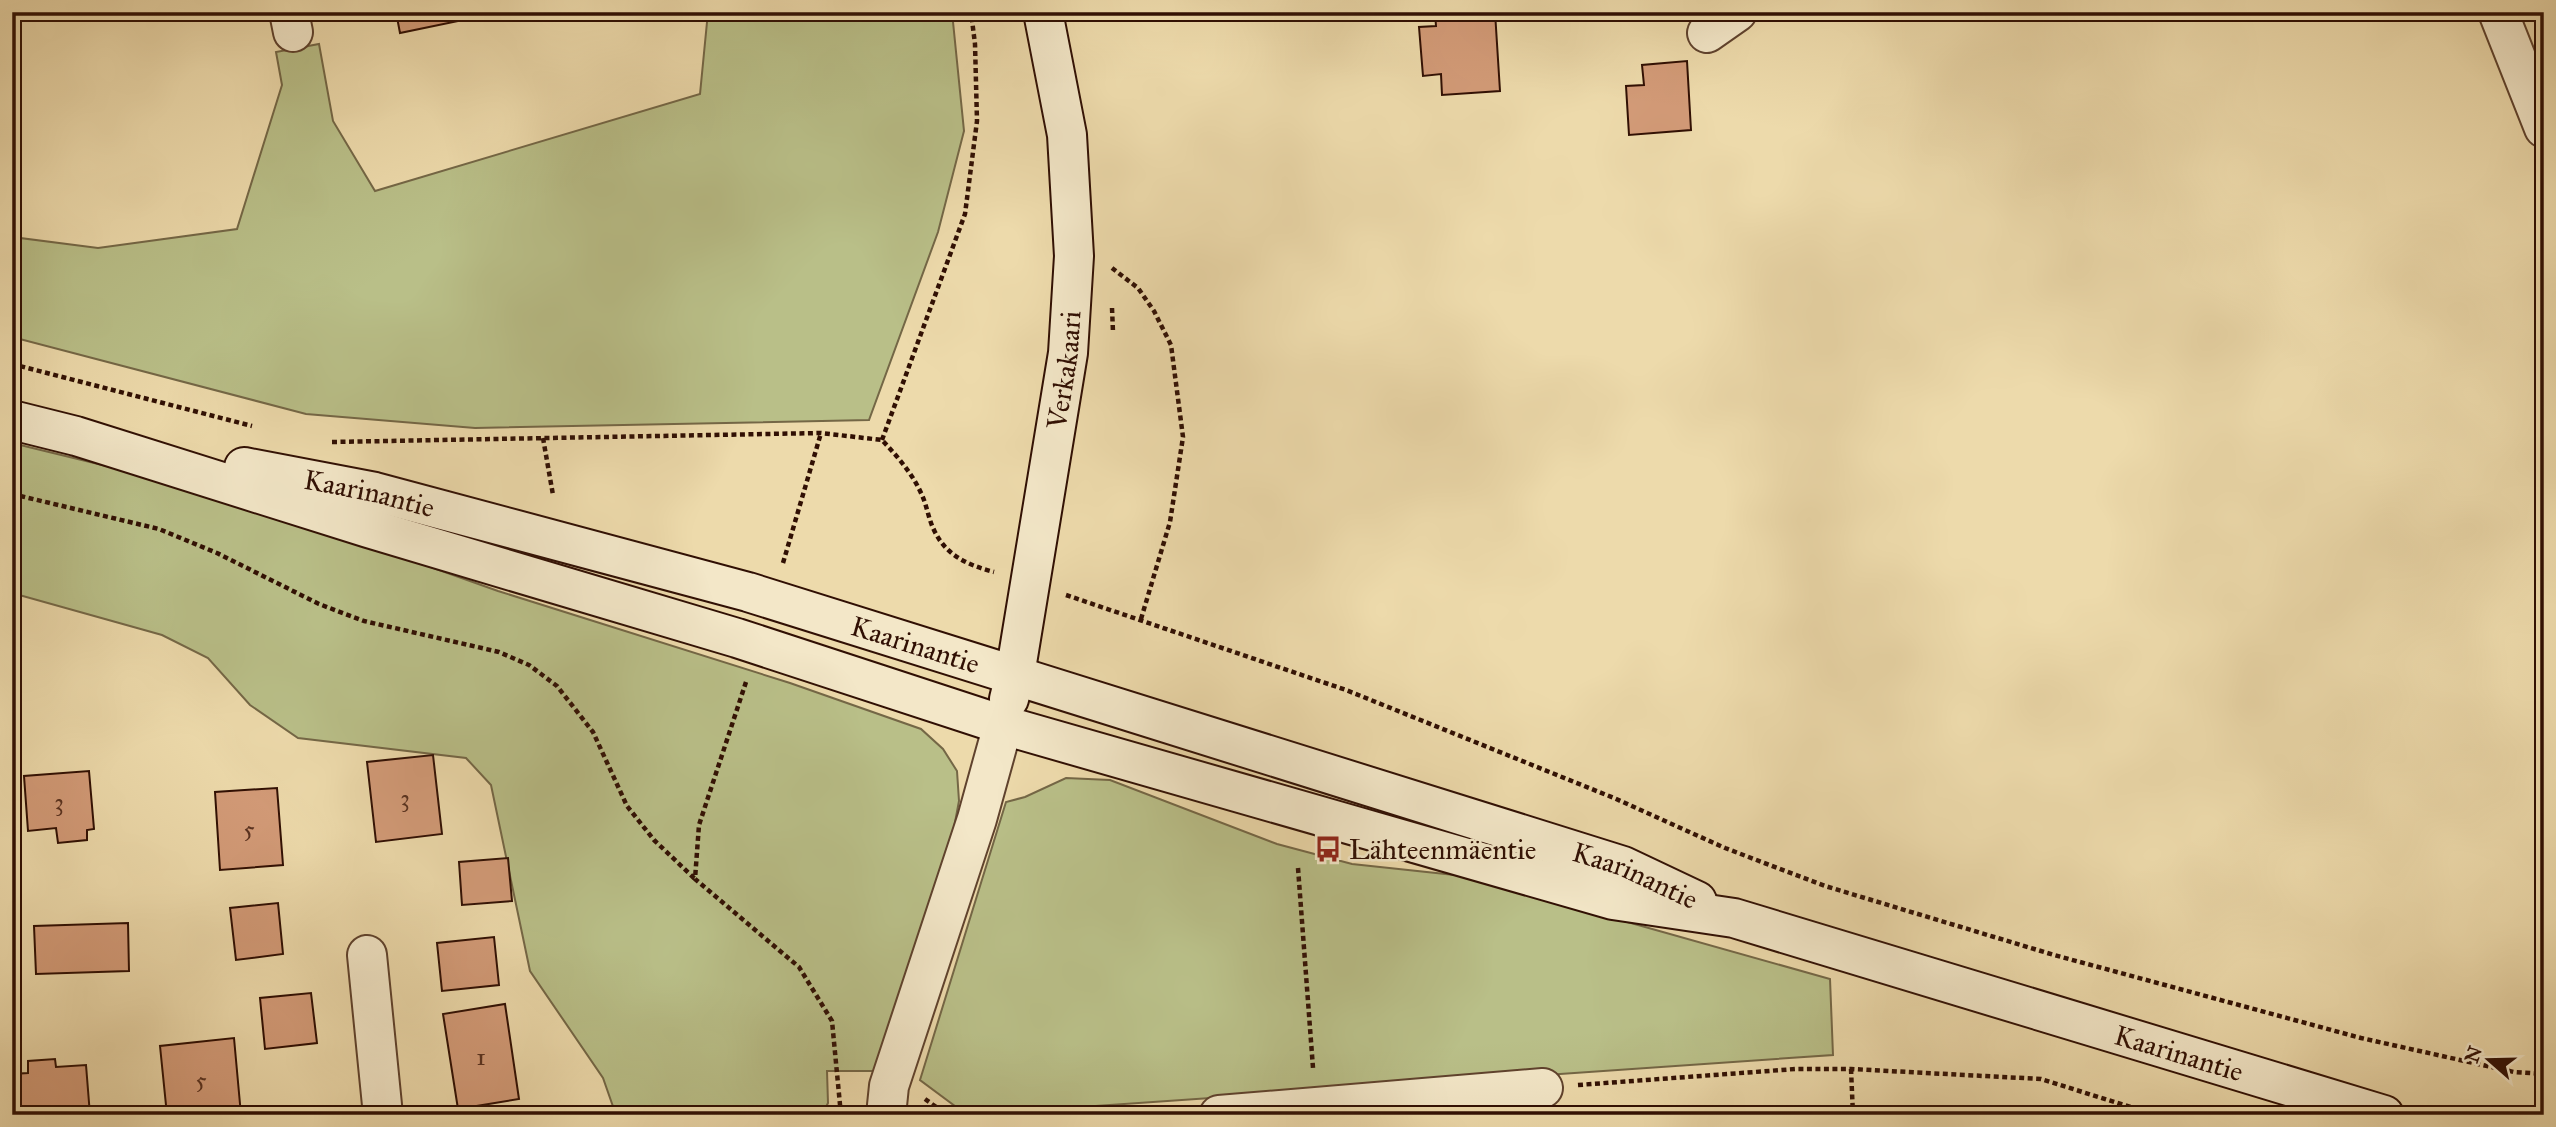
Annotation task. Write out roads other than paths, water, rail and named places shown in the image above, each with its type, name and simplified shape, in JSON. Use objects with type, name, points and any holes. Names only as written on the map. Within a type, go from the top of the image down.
[{"type":"main road","name":"Verkakaari","points":[[1003,725],[1015,675],[1068,353],[1074,256],[1067,135],[1043,12]]},
{"type":"main road","points":[[2498,12],[2544,128]]},
{"type":"main road","name":"Kaarinantie","points":[[12,420],[76,436],[368,528],[737,638],[1003,725],[1613,900],[1734,918]]},
{"type":"main road","name":"Kaarinantie","points":[[76,436],[376,492],[748,592],[1623,866],[1734,918],[2384,1115]]},
{"type":"main road","points":[[886,1115],[889,1086],[977,819],[1003,725]]},
{"type":"main road","points":[[367,955],[383,1115]]},
{"type":"main road","points":[[1219,1115],[1543,1088]]},
{"type":"place","name":"Lähteenmäentie","points":[[1328,849]]}]
